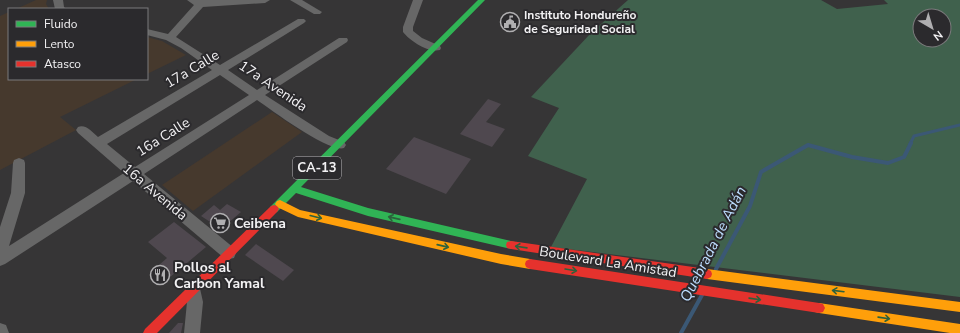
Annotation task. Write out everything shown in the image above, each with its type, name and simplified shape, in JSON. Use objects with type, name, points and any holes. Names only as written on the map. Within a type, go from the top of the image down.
[{"type":"street","points":[[170,38],[196,2],[265,0]]},
{"type":"street","points":[[295,0],[317,12]]},
{"type":"street","points":[[418,0],[408,27],[408,32],[418,40],[436,48]]},
{"type":"street","name":"CA-13","points":[[149,333],[340,145],[482,0]]},
{"type":"street","name":"17a Calle","points":[[98,143],[301,21]]},
{"type":"street","name":"17a Avenida","points":[[148,32],[170,38],[325,138],[340,145]]},
{"type":"street","name":"16a Calle","points":[[0,259],[343,40]]},
{"type":"street","name":"16a Avenida","points":[[82,130],[229,253]]},
{"type":"street","points":[[0,250],[18,193],[19,163]]},
{"type":"street","name":"Boulevard La Amistad","points":[[295,189],[368,212],[506,244],[698,273],[960,307]]},
{"type":"street","name":"Boulevard La Amistad","points":[[280,204],[298,213],[501,259],[687,289],[960,329]]},
{"type":"street","points":[[192,333],[195,302],[193,289]]},
{"type":"shaded area","points":[[36,0],[47,0],[46,4],[48,8],[18,8]]},
{"type":"shaded area","points":[[8,12],[8,80],[135,80],[60,117],[76,130],[0,170],[0,16]]},
{"type":"shaded area","points":[[148,37],[162,41],[186,55],[148,74]]},
{"type":"shaded area","points":[[272,112],[302,132],[193,211],[162,185]]},
{"type":"green space","points":[[628,0],[821,0],[837,9],[888,4],[884,0],[960,0],[960,297],[551,247],[587,179],[528,156],[559,108],[531,97],[591,33]]},
{"type":"building","points":[[488,99],[501,104],[486,122],[505,129],[492,147],[460,134]]},
{"type":"building","points":[[414,137],[471,159],[446,194],[386,169]]},
{"type":"building","name":"Ceibena","points":[[227,204],[241,212],[221,229],[201,216],[214,205],[220,210]]},
{"type":"building","points":[[174,222],[206,247],[163,283],[150,273],[167,258],[148,242]]},
{"type":"building","points":[[256,244],[294,270],[283,281],[245,255]]},
{"type":"building","points":[[178,323],[183,323],[181,333],[169,333]]},
{"type":"waterway","name":"Quebrada de Adán","points":[[910,144],[914,136],[960,125]]},
{"type":"waterway","name":"Quebrada de Adán","points":[[716,269],[750,206],[761,172],[808,145],[852,157],[888,163],[904,157],[911,143]]},
{"type":"waterway","name":"Quebrada de Adán","points":[[681,333],[702,295]]},
{"type":"traffic: fast","points":[[274,209],[482,0]]},
{"type":"traffic: fast","points":[[295,189],[368,212],[511,245]]},
{"type":"traffic: slow","points":[[280,204],[298,213],[501,259],[530,264]]},
{"type":"traffic: slow","points":[[707,274],[960,307]]},
{"type":"traffic: slow","points":[[819,308],[960,329]]},
{"type":"traffic: jam","points":[[149,333],[274,209]]},
{"type":"traffic: jam","points":[[511,245],[707,274]]},
{"type":"traffic: jam","points":[[530,264],[819,308]]},
{"type":"place","name":"Instituto Hondureño de Seguridad Social","points":[[510,22]]},
{"type":"place","name":"Ceibena","points":[[220,223]]},
{"type":"place","name":"Pollos al Carbon Yamal","points":[[160,275]]}]
